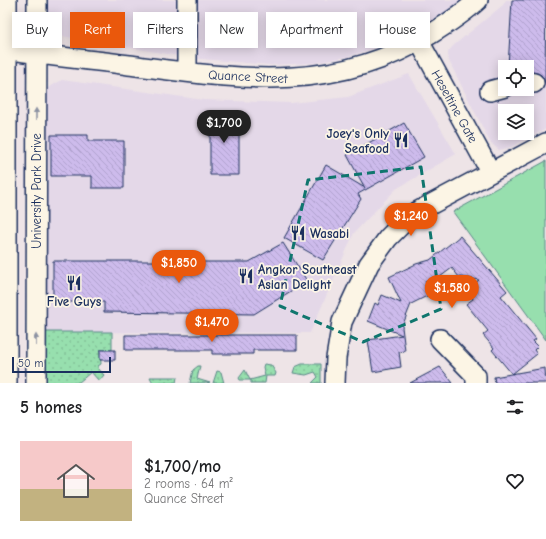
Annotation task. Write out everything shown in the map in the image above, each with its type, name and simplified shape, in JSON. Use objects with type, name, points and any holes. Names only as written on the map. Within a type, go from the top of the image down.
[{"type":"street","points":[[7,0],[4,48],[3,185],[7,220],[7,383]]},
{"type":"street","name":"University Park Drive","points":[[36,383],[37,0]]},
{"type":"street","points":[[187,0],[187,72]]},
{"type":"street","name":"Quance Street","points":[[430,34],[451,21],[478,0]]},
{"type":"street","name":"Quance Street","points":[[4,48],[187,72],[275,79],[311,77],[342,71],[377,60],[404,48]]},
{"type":"street","name":"Heseltine Gate","points":[[423,48],[490,171]]},
{"type":"street","points":[[335,383],[336,358],[342,322],[369,264],[388,238],[411,215],[490,171],[546,143]]},
{"type":"street","points":[[7,220],[22,238],[36,239]]},
{"type":"street","points":[[440,339],[476,376],[476,383]]},
{"type":"highlighted area","points":[[421,167],[441,309],[363,342],[280,306],[308,180]]},
{"type":"shaded area","points":[[46,0],[463,0],[447,13],[430,24],[430,12],[365,12],[365,48],[375,48],[347,57],[314,63],[271,65],[191,58],[125,47],[125,12],[70,12],[70,38],[62,36],[62,12],[46,12]]},
{"type":"shaded area","points":[[506,0],[546,0],[546,129],[534,135],[534,104],[498,104],[498,140],[525,140],[511,147],[499,150],[490,142],[448,59],[448,52],[453,46],[503,5]]},
{"type":"shaded area","points":[[409,74],[456,154],[396,189],[354,233],[310,333],[43,332],[44,90],[62,80],[204,100],[291,103],[348,97]]},
{"type":"green space","points":[[546,161],[546,340],[453,212]]},
{"type":"green space","points":[[43,332],[112,332],[112,350],[100,350],[101,364],[98,368],[104,375],[99,381],[91,372],[78,383],[43,383]]},
{"type":"green space","points":[[264,364],[271,365],[276,373],[275,376],[266,376],[265,383],[251,383],[250,380],[265,376],[263,367]]},
{"type":"green space","points":[[302,364],[321,364],[321,383],[312,383],[318,377],[315,372],[306,375],[293,373],[295,367]]},
{"type":"green space","points":[[200,366],[197,379],[210,383],[190,383],[193,370]]},
{"type":"green space","points":[[245,370],[250,380],[240,380],[239,378]]},
{"type":"green space","points":[[217,371],[221,372],[224,383],[213,383]]},
{"type":"green space","points":[[150,377],[177,377],[176,383],[153,383]]},
{"type":"building","points":[[512,0],[546,0],[545,83],[541,75],[534,73],[534,60],[508,60]]},
{"type":"building","points":[[210,113],[239,113],[239,175],[210,175]]},
{"type":"building","points":[[404,123],[424,157],[358,194],[361,199],[323,260],[284,238],[326,165],[365,188],[347,155]]},
{"type":"building","points":[[51,135],[88,135],[88,141],[124,141],[124,188],[92,188],[92,176],[51,176]]},
{"type":"building","points":[[460,236],[507,291],[501,296],[536,339],[533,341],[538,346],[534,350],[537,354],[512,374],[492,350],[494,348],[483,335],[488,331],[466,304],[473,299],[468,289],[479,280],[459,277],[452,268],[440,277],[425,281],[431,294],[411,304],[402,327],[405,351],[399,352],[401,367],[373,372],[368,340],[402,335],[368,321],[375,303],[378,305],[382,295],[401,303],[389,277],[416,264],[430,260]]},
{"type":"building","points":[[283,243],[307,281],[254,314],[104,312],[104,302],[53,302],[53,261],[186,261],[186,254],[200,254],[200,262],[249,262]]},
{"type":"building","points":[[125,335],[297,335],[297,350],[253,350],[253,354],[212,354],[212,350],[125,350]]},
{"type":"building","points":[[100,350],[115,350],[115,360],[100,360]]},
{"type":"building","points":[[440,367],[453,383],[410,383]]},
{"type":"building","points":[[545,368],[546,383],[495,383],[494,377]]},
{"type":"place","name":"Joey's Only Seafood","points":[[401,140]]},
{"type":"place","name":"Wasabi","points":[[298,233]]},
{"type":"place","name":"Angkor Southeast Asian Delight","points":[[246,276]]},
{"type":"place","name":"Five Guys","points":[[74,283]]}]
